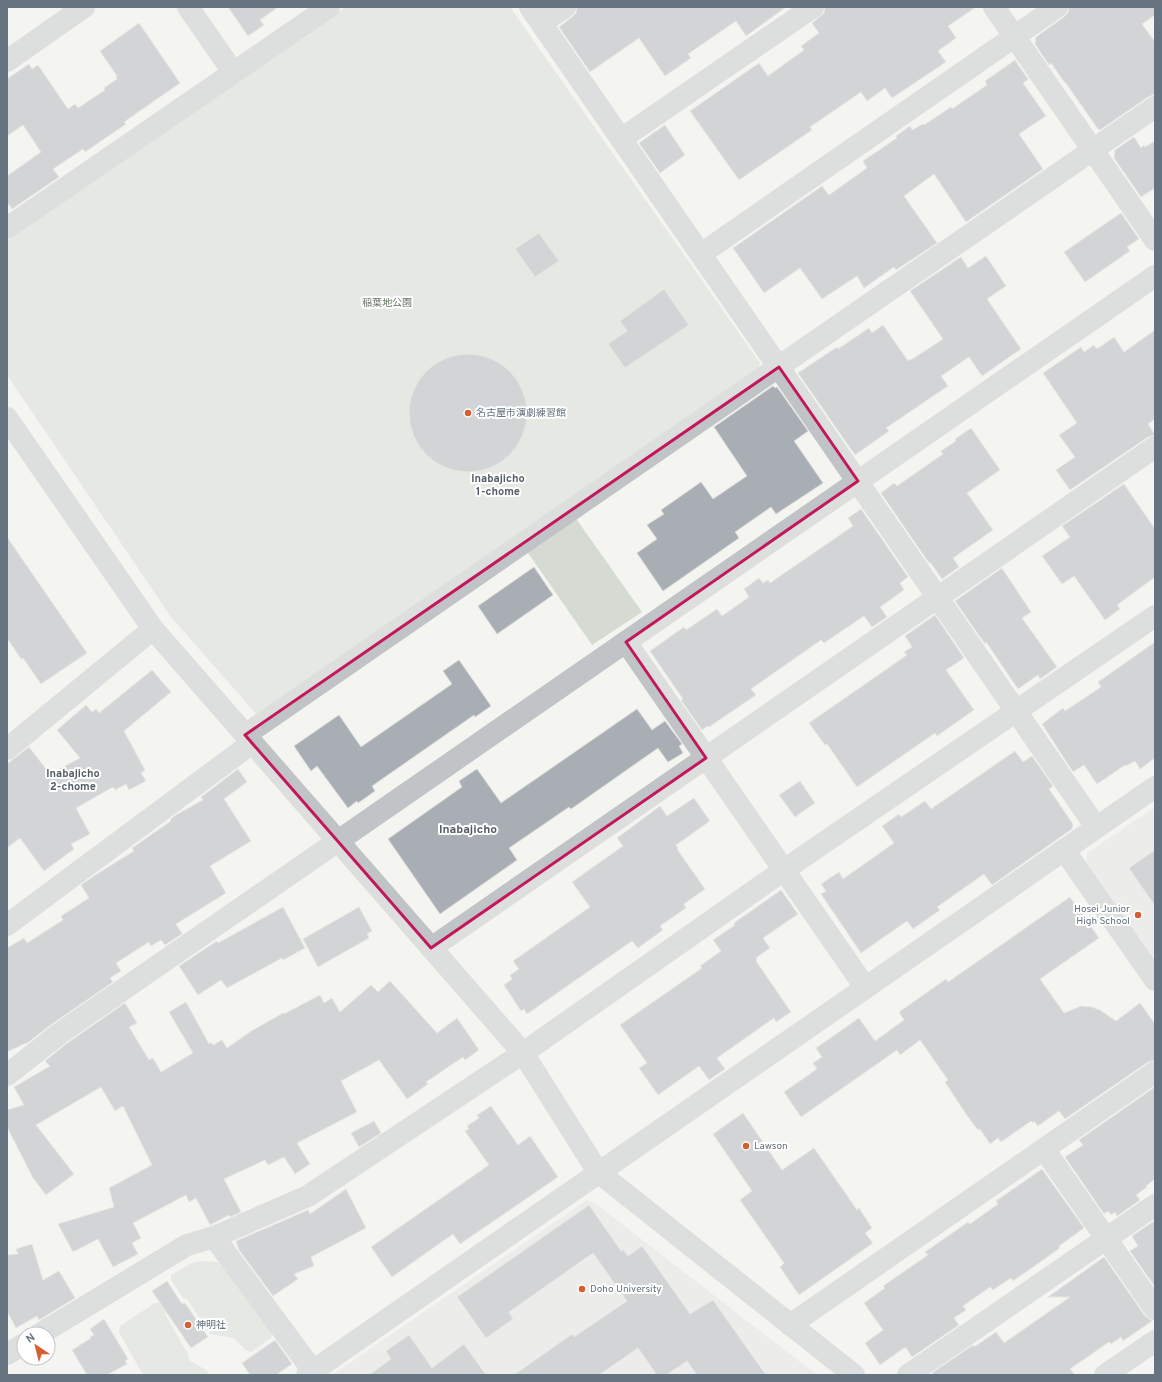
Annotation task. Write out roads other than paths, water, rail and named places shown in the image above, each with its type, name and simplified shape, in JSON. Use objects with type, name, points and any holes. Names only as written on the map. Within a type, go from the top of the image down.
[{"type":"street","points":[[7,61],[84,7]]},
{"type":"street","points":[[188,7],[233,72]]},
{"type":"street","points":[[7,228],[328,7]]},
{"type":"street","points":[[566,7],[536,15],[1096,827]]},
{"type":"street","points":[[621,139],[813,7]]},
{"type":"street","points":[[994,7],[1155,240]]},
{"type":"street","points":[[701,254],[1057,7]]},
{"type":"street","points":[[7,926],[249,739],[779,367],[1155,107]]},
{"type":"street","points":[[7,1075],[59,1034],[1155,276]]},
{"type":"street","points":[[7,418],[153,629],[523,1053],[598,1172],[854,1375]]},
{"type":"street","points":[[431,948],[1155,447]]},
{"type":"street","points":[[53,1326],[188,1244],[214,1237],[308,1196],[523,1053],[784,870],[1017,712],[1155,616]]},
{"type":"street","points":[[7,749],[153,629]]},
{"type":"street","points":[[626,642],[865,987]]},
{"type":"street","points":[[214,1237],[310,1373],[1155,787]]},
{"type":"street","points":[[1064,850],[1155,980]]},
{"type":"street","points":[[790,1325],[1155,1072]]},
{"type":"street","points":[[1044,1149],[1155,1309]]},
{"type":"street","points":[[908,1375],[1155,1205]]},
{"type":"street","points":[[1105,1375],[1155,1340]]},
{"type":"street","points":[[7,1354],[16,1349]]},
{"type":"place","name":"名古屋市演劇練習館","points":[[468,413]]},
{"type":"place","name":"Hosei Junior High School","points":[[1138,915]]},
{"type":"place","name":"Lawson","points":[[746,1146]]},
{"type":"place","name":"Doho University","points":[[582,1289]]},
{"type":"place","name":"神明社","points":[[188,1325]]},
{"type":"district","name":"Inabajicho 1-chome","points":[[498,485]]},
{"type":"district","name":"Inabajicho 2-chome","points":[[73,780]]},
{"type":"district","name":"Inabajicho","points":[[468,830]]},
{"type":"park label","name":"稲葉地公園","points":[[387,303]]}]
